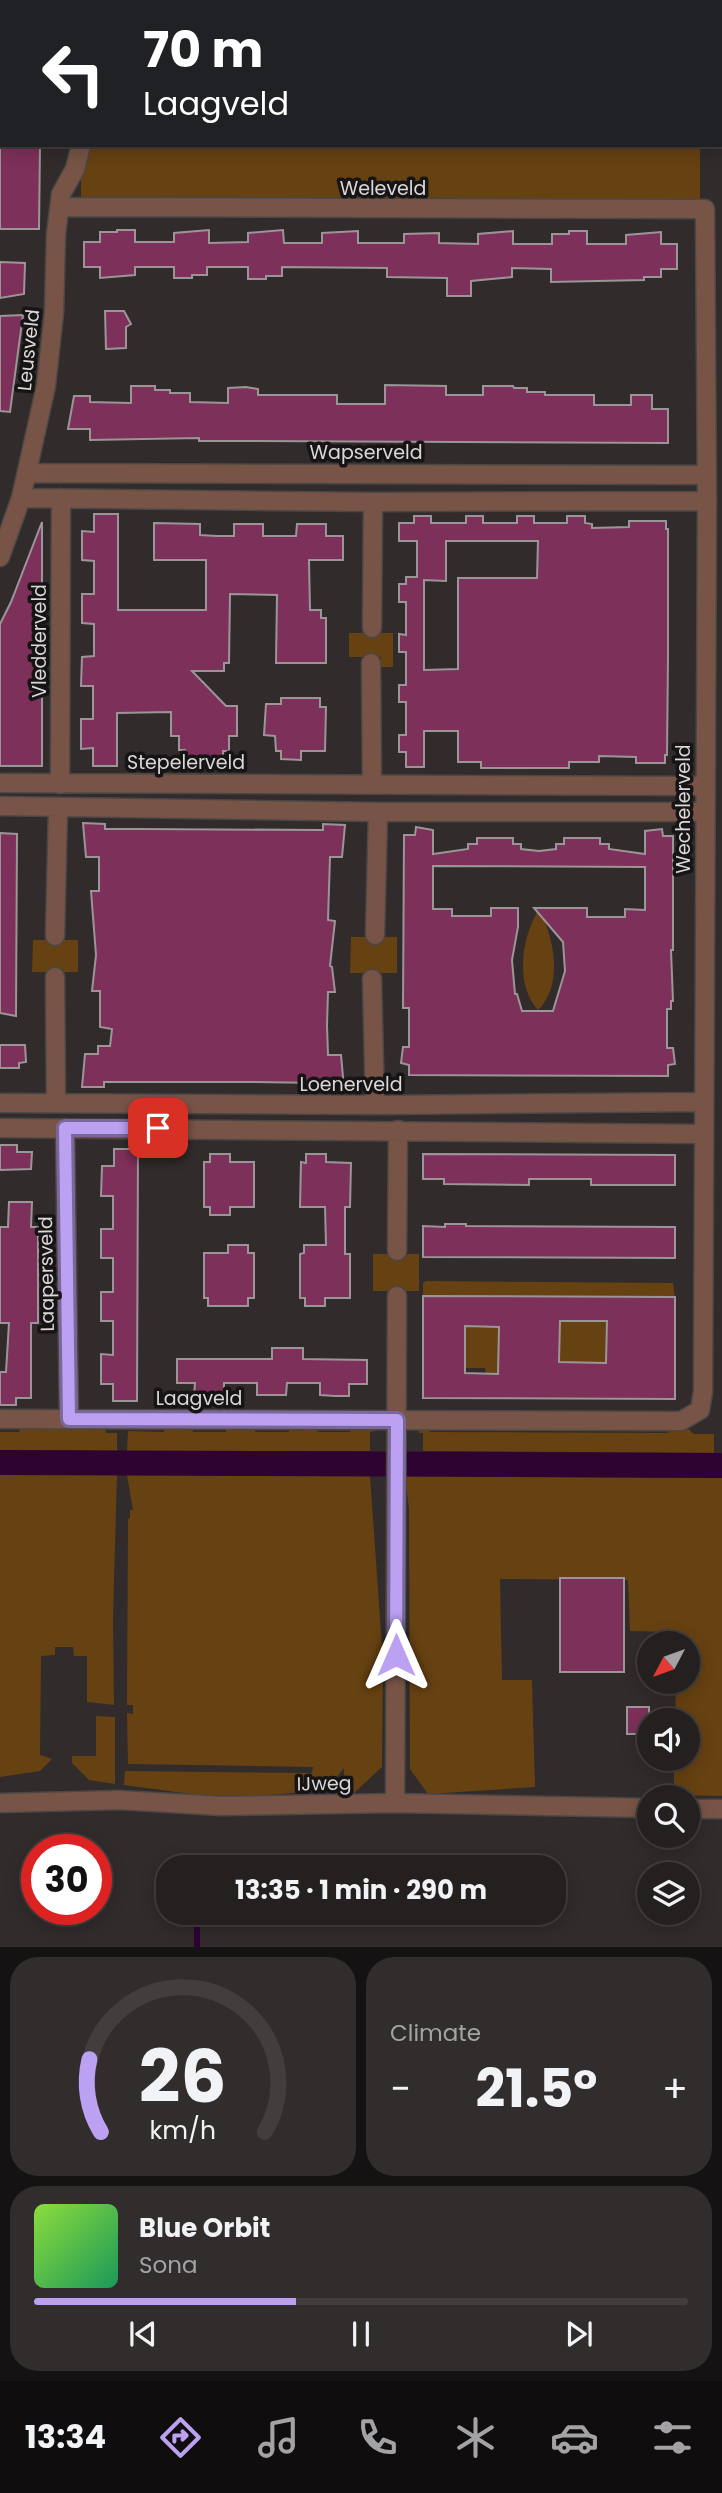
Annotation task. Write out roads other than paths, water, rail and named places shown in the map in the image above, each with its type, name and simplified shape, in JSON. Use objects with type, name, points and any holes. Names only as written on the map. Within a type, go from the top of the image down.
[{"type":"street","name":"Leusveld","points":[[0,557],[27,473],[46,386],[54,313],[56,234],[62,190],[75,169],[80,147]]},
{"type":"street","name":"Weleveld","points":[[61,207],[705,209]]},
{"type":"street","name":"Wechelerveld","points":[[700,1410],[703,1392],[702,1102],[707,501],[705,209]]},
{"type":"street","name":"Wapserveld","points":[[27,473],[706,475]]},
{"type":"street","points":[[20,498],[373,502],[707,501]]},
{"type":"street","name":"Vledderveld","points":[[60,784],[61,498]]},
{"type":"street","points":[[372,628],[373,502]]},
{"type":"street","points":[[371,663],[372,785]]},
{"type":"street","name":"Stepelerveld","points":[[0,783],[704,786]]},
{"type":"street","points":[[0,806],[377,812],[704,811]]},
{"type":"street","points":[[55,936],[58,807]]},
{"type":"street","points":[[374,934],[377,812]]},
{"type":"street","points":[[55,977],[56,1103]]},
{"type":"street","points":[[372,979],[375,1105]]},
{"type":"street","name":"Loenerveld","points":[[0,1103],[375,1105],[702,1102]]},
{"type":"street","points":[[0,1128],[703,1133]]},
{"type":"street","name":"Laapersveld","points":[[65,1128],[69,1419]]},
{"type":"street","points":[[397,1251],[398,1130]]},
{"type":"street","points":[[396,1802],[397,1296]]},
{"type":"street","name":"Laagveld","points":[[0,1419],[398,1428],[681,1421],[700,1410]]},
{"type":"street","name":"IJweg","points":[[0,1803],[119,1800],[221,1806],[396,1802],[637,1808]]},
{"type":"street","points":[[700,1809],[722,1809]]},
{"type":"waterway","points":[[197,1925],[197,1947]]}]
